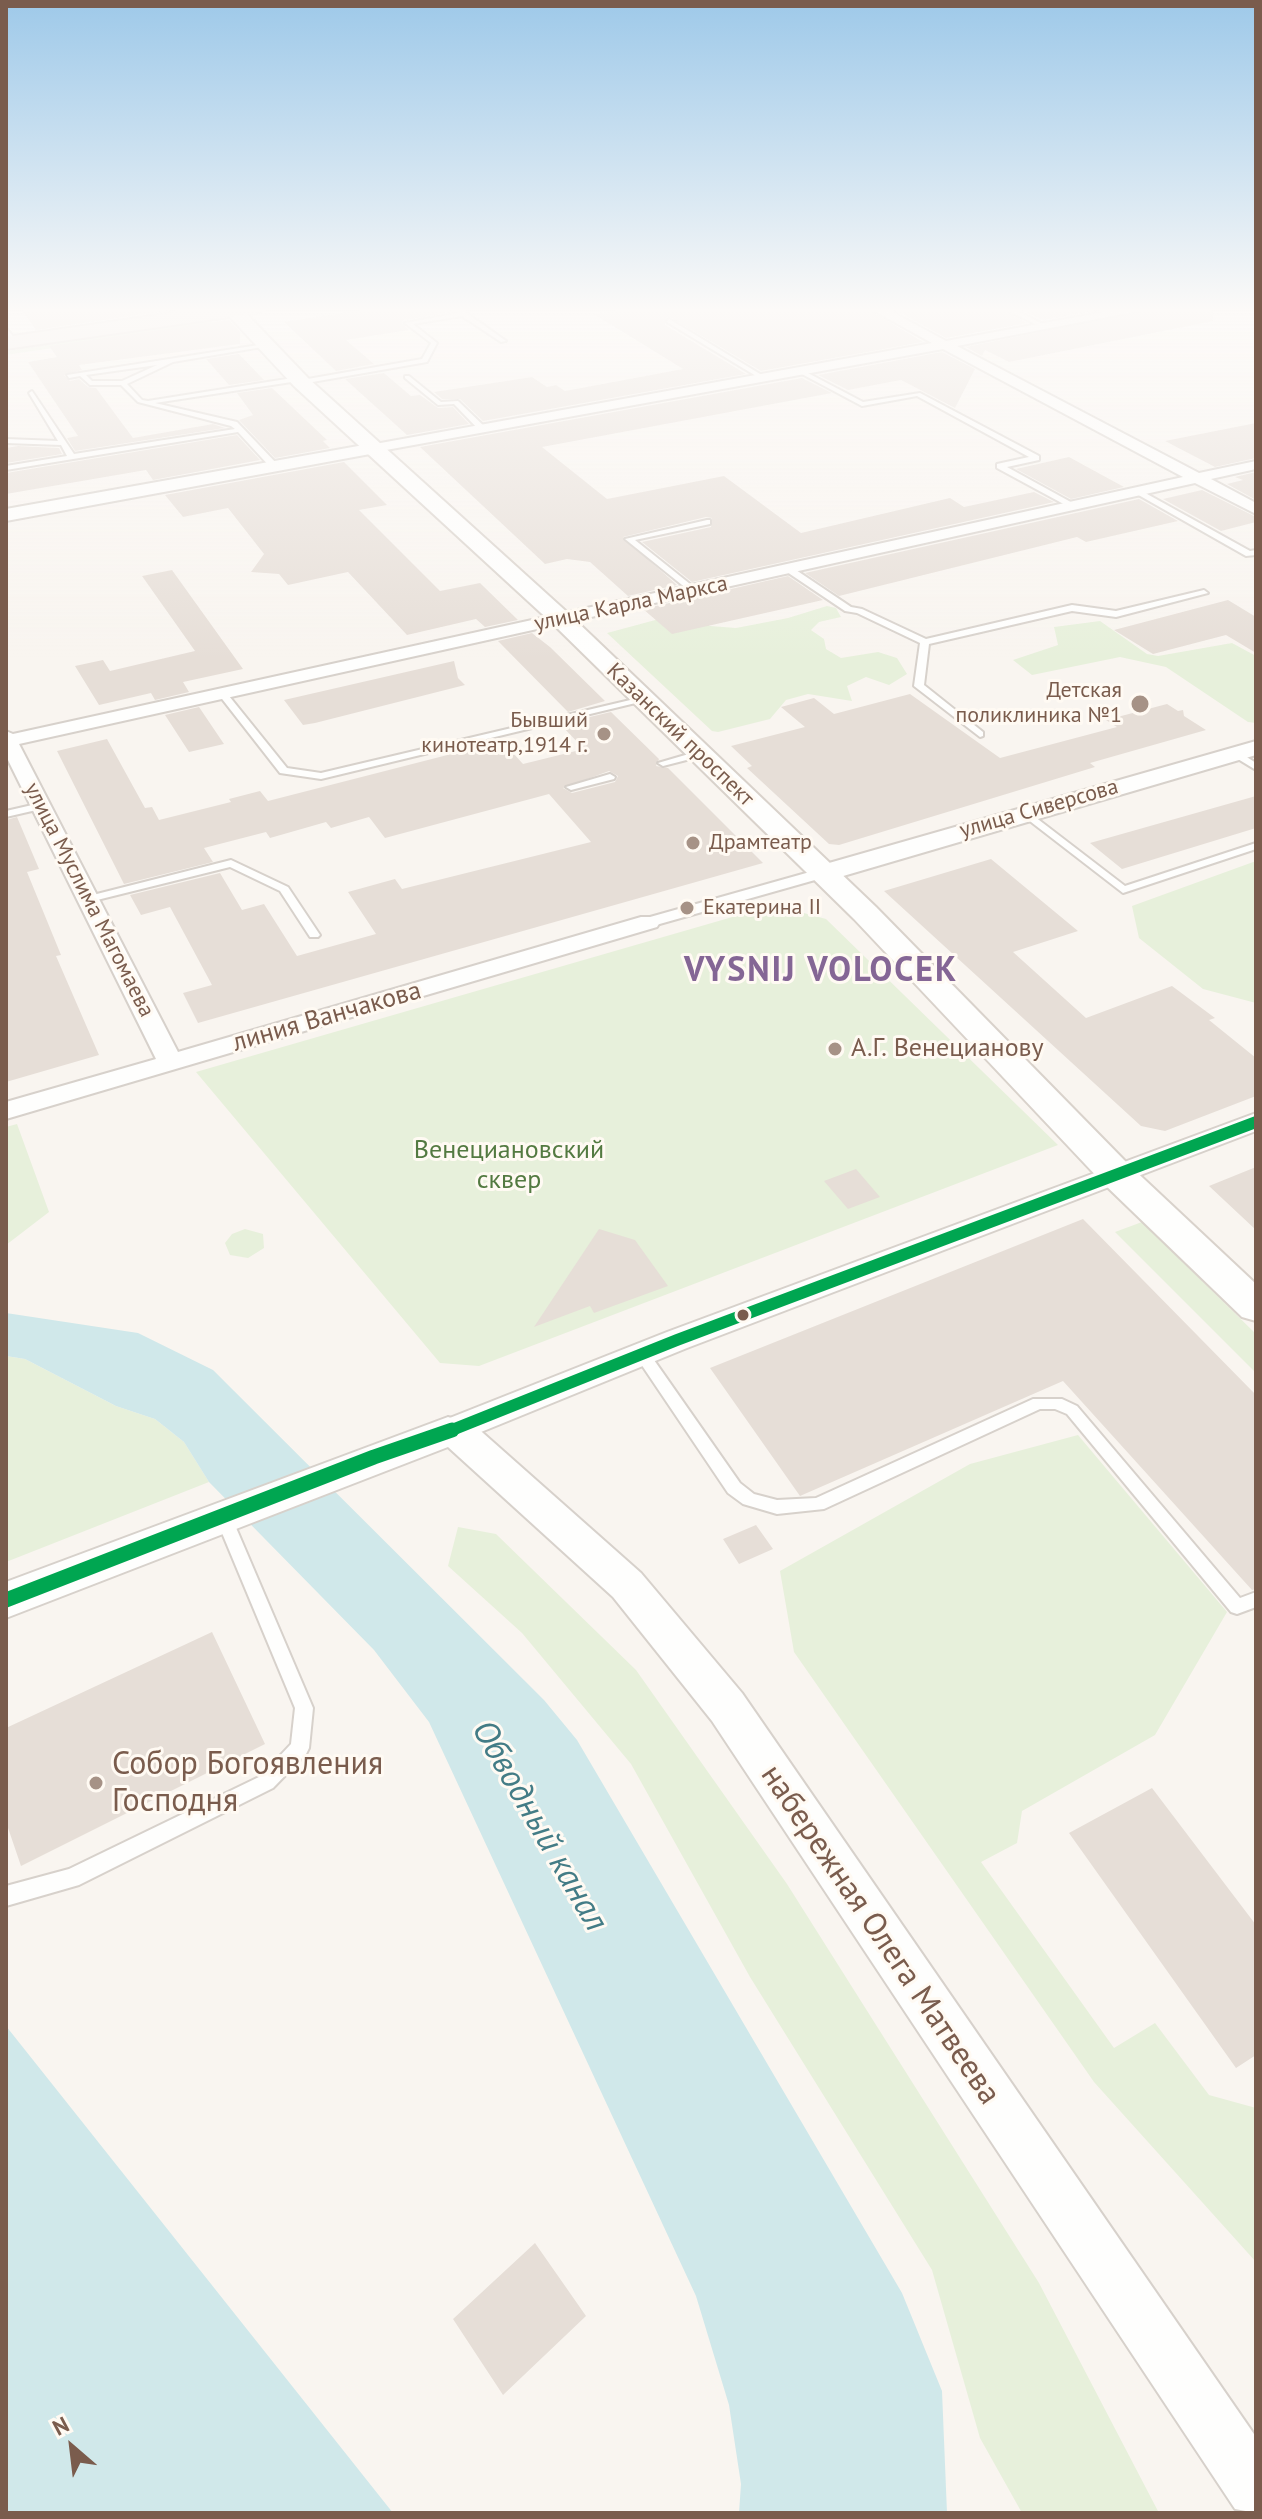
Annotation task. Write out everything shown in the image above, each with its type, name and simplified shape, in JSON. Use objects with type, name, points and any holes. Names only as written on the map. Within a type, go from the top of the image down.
[{"type":"main road","name":"Казанский проспект","points":[[349,425],[561,619],[824,873],[1115,1173],[1256,1307]]},
{"type":"street","points":[[6,515],[507,425]]},
{"type":"street","points":[[1095,425],[1256,509]]},
{"type":"street","name":"улица Карла Маркса","points":[[7,739],[790,570],[1256,465]]},
{"type":"street","name":"улица Муслима Магомаева","points":[[7,739],[171,1063]]},
{"type":"street","name":"улица Сиверсова","points":[[824,873],[1026,813],[1249,756]]},
{"type":"street","points":[[649,922],[824,873]]},
{"type":"street","name":"линия Ванчакова","points":[[6,1111],[649,922]]},
{"type":"street","points":[[6,1600],[1115,1173],[1256,1122]]},
{"type":"street","name":"набережная Олега Матвеева","points":[[448,1432],[461,1436],[627,1585],[727,1707],[1256,2488]]},
{"type":"lane","points":[[52,425],[72,457]]},
{"type":"lane","points":[[235,425],[275,467]]},
{"type":"lane","points":[[479,425],[483,429]]},
{"type":"lane","points":[[974,425],[1036,458],[1000,466],[1074,506]]},
{"type":"lane","points":[[6,468],[240,430]]},
{"type":"lane","points":[[6,441],[64,443]]},
{"type":"lane","points":[[1138,491],[1249,554],[1256,552]]},
{"type":"lane","points":[[692,590],[629,539],[707,522]]},
{"type":"lane","points":[[790,570],[848,609],[859,611],[925,642],[1072,608],[1116,614],[1204,593]]},
{"type":"lane","points":[[925,642],[919,686],[980,734]]},
{"type":"lane","points":[[222,693],[284,771],[321,776],[643,700]]},
{"type":"lane","points":[[663,763],[699,754]]},
{"type":"lane","points":[[571,787],[610,777]]},
{"type":"lane","points":[[6,814],[41,806]]},
{"type":"lane","points":[[1026,813],[1123,890],[1256,846]]},
{"type":"lane","points":[[89,899],[231,863],[284,889],[314,935]]},
{"type":"lane","points":[[642,1354],[734,1488],[749,1499],[777,1507],[818,1504],[1038,1403],[1057,1403],[1072,1410],[1237,1607],[1256,1599]]},
{"type":"lane","points":[[6,1896],[72,1878],[267,1782],[300,1748],[304,1708],[222,1516]]},
{"type":"green space","points":[[827,606],[836,608],[841,617],[819,622],[811,630],[824,639],[826,649],[841,658],[878,652],[897,658],[907,674],[889,685],[866,677],[847,686],[852,701],[808,694],[786,700],[770,719],[718,732],[712,731],[607,633],[692,611],[710,626],[736,628],[788,618]]},
{"type":"green space","points":[[1100,621],[1147,654],[1158,656],[1232,643],[1256,656],[1256,723],[1248,722],[1166,667],[1120,657],[1032,675],[1013,660],[1058,645],[1054,627]]},
{"type":"green space","points":[[1256,861],[1256,1003],[1203,989],[1139,938],[1132,906]]},
{"type":"green space","name":"Венециановский сквер","points":[[774,905],[826,919],[1058,1145],[479,1366],[440,1363],[196,1072]]},
{"type":"green space","points":[[17,1124],[49,1212],[6,1245],[6,1127]]},
{"type":"green space","points":[[1142,1222],[1256,1334],[1256,1373],[1115,1232]]},
{"type":"green space","points":[[245,1229],[263,1234],[264,1248],[248,1258],[230,1255],[225,1243],[232,1234]]},
{"type":"green space","points":[[6,1356],[25,1359],[116,1406],[155,1419],[184,1442],[209,1482],[6,1562]]},
{"type":"green space","points":[[1078,1435],[1227,1612],[1155,1735],[1022,1811],[1017,1843],[981,1862],[1114,2048],[1155,2023],[1209,2095],[1256,2108],[1256,2262],[1094,2082],[794,1652],[780,1571],[970,1464]]},
{"type":"green space","points":[[458,1527],[496,1534],[636,1670],[787,1884],[1039,2283],[1159,2513],[1022,2513],[980,2438],[932,2270],[750,1977],[631,1764],[522,1633],[448,1566]]},
{"type":"water","name":"Обводный канал","points":[[6,1313],[138,1333],[213,1370],[544,1700],[577,1740],[902,2293],[942,2391],[947,2513],[739,2513],[741,2484],[729,2405],[696,2296],[429,1722],[374,1650],[209,1482],[184,1442],[155,1419],[116,1406],[25,1359],[6,1356]]},
{"type":"water","points":[[6,2026],[393,2513],[6,2513]]},
{"type":"building","points":[[70,425],[123,425],[133,438],[210,425],[225,428],[75,451],[67,438],[78,436]]},
{"type":"building","points":[[243,425],[311,425],[327,440],[323,441],[330,448],[275,458]]},
{"type":"building","points":[[395,425],[466,425],[407,435]]},
{"type":"building","points":[[544,425],[663,425],[542,447],[607,499],[724,476],[801,533],[950,498],[964,507],[1034,492],[1054,502],[692,582],[642,542],[711,527],[712,518],[706,517],[623,537],[677,585],[628,596],[590,562],[567,559],[545,564],[420,447]]},
{"type":"building","points":[[1256,425],[1256,458],[1215,467],[1165,441]]},
{"type":"building","points":[[237,435],[260,460],[153,480],[146,470],[6,494],[6,473]]},
{"type":"building","points":[[6,448],[59,448],[62,454],[6,463]]},
{"type":"building","points":[[1069,457],[1124,487],[1071,499],[1016,469]]},
{"type":"building","points":[[344,462],[387,505],[359,510],[440,591],[480,583],[518,620],[485,627],[476,619],[407,635],[348,572],[288,585],[279,574],[251,572],[264,554],[228,508],[183,517],[165,495]]},
{"type":"building","points":[[1256,472],[1256,500],[1227,484],[1243,480],[1235,477]]},
{"type":"building","points":[[1202,490],[1256,517],[1256,522],[1221,531],[1163,499]]},
{"type":"building","points":[[1139,499],[1178,521],[1086,542],[1077,537],[839,596],[805,573]]},
{"type":"building","points":[[172,570],[243,669],[183,682],[189,692],[155,700],[151,693],[99,705],[75,666],[103,660],[110,671],[195,651],[142,576]]},
{"type":"building","points":[[788,576],[823,600],[672,634],[643,609]]},
{"type":"building","points":[[1228,600],[1256,617],[1256,653],[1226,635],[1153,654],[1114,630]]},
{"type":"building","points":[[532,633],[605,701],[568,712],[498,641]]},
{"type":"building","points":[[454,661],[458,678],[465,685],[315,723],[303,725],[284,700]]},
{"type":"building","points":[[910,694],[1000,758],[1117,727],[1106,720],[1167,704],[1178,711],[1183,710],[1184,716],[1206,730],[1090,763],[1095,767],[839,845],[829,844],[747,768],[752,766],[731,746],[805,727],[781,707],[814,698],[834,714]]},
{"type":"building","points":[[199,707],[224,744],[189,752],[165,715]]},
{"type":"building","points":[[611,712],[659,759],[656,766],[668,768],[763,863],[198,1023],[183,993],[212,985],[170,907],[141,915],[130,895],[220,873],[242,910],[264,904],[297,956],[376,934],[348,892],[395,879],[402,889],[591,842],[549,794],[385,838],[369,817],[331,828],[326,822],[270,838],[266,832],[204,848],[213,862],[124,884],[57,751],[107,739],[145,808],[152,807],[159,820],[231,802],[229,799],[260,791],[268,801],[502,741],[523,764],[584,749],[560,724]],"holes":[[[609,771],[618,776],[615,782],[572,793],[563,788]]]},
{"type":"building","points":[[1256,796],[1256,828],[1122,869],[1090,843]]},
{"type":"building","points":[[17,817],[39,869],[27,872],[61,955],[56,956],[99,1055],[6,1082],[6,820]]},
{"type":"building","points":[[991,859],[1078,931],[1013,952],[1086,1018],[1172,986],[1215,1018],[1209,1020],[1256,1058],[1256,1096],[1165,1131],[1141,1126],[884,891]]},
{"type":"building","points":[[1256,1167],[1256,1230],[1209,1186]]},
{"type":"building","points":[[856,1169],[880,1197],[848,1209],[824,1181]]},
{"type":"building","points":[[1083,1219],[1256,1395],[1256,1589],[1252,1590],[1063,1381],[800,1496],[710,1368]]},
{"type":"building","points":[[599,1229],[635,1240],[668,1286],[594,1313],[590,1306],[534,1327]]},
{"type":"building","points":[[756,1525],[773,1549],[739,1564],[723,1539]]},
{"type":"building","name":"Собор Богоявления Господня","points":[[212,1632],[265,1744],[21,1866],[6,1822],[6,1728]]},
{"type":"building","points":[[1152,1788],[1256,1925],[1256,2055],[1236,2068],[1069,1833]]},
{"type":"building","points":[[535,2243],[586,2316],[503,2395],[453,2319]]},
{"type":"transit line","points":[[6,1600],[374,1457],[448,1432],[677,1340],[1256,1122]]},
{"type":"place","name":"Детская поликлиника №1","points":[[1140,704]]},
{"type":"place","name":"Бывший кинотеатр,1914 г.","points":[[604,734]]},
{"type":"place","name":"Драмтеатр","points":[[693,843]]},
{"type":"place","name":"Екатерина II","points":[[687,908]]},
{"type":"place","name":"А.Г. Венецианову","points":[[835,1049]]},
{"type":"place","name":"Собор Богоявления Господня","points":[[96,1783]]},
{"type":"district","name":"VYSNIJ VOLOCEK","points":[[821,971]]}]
